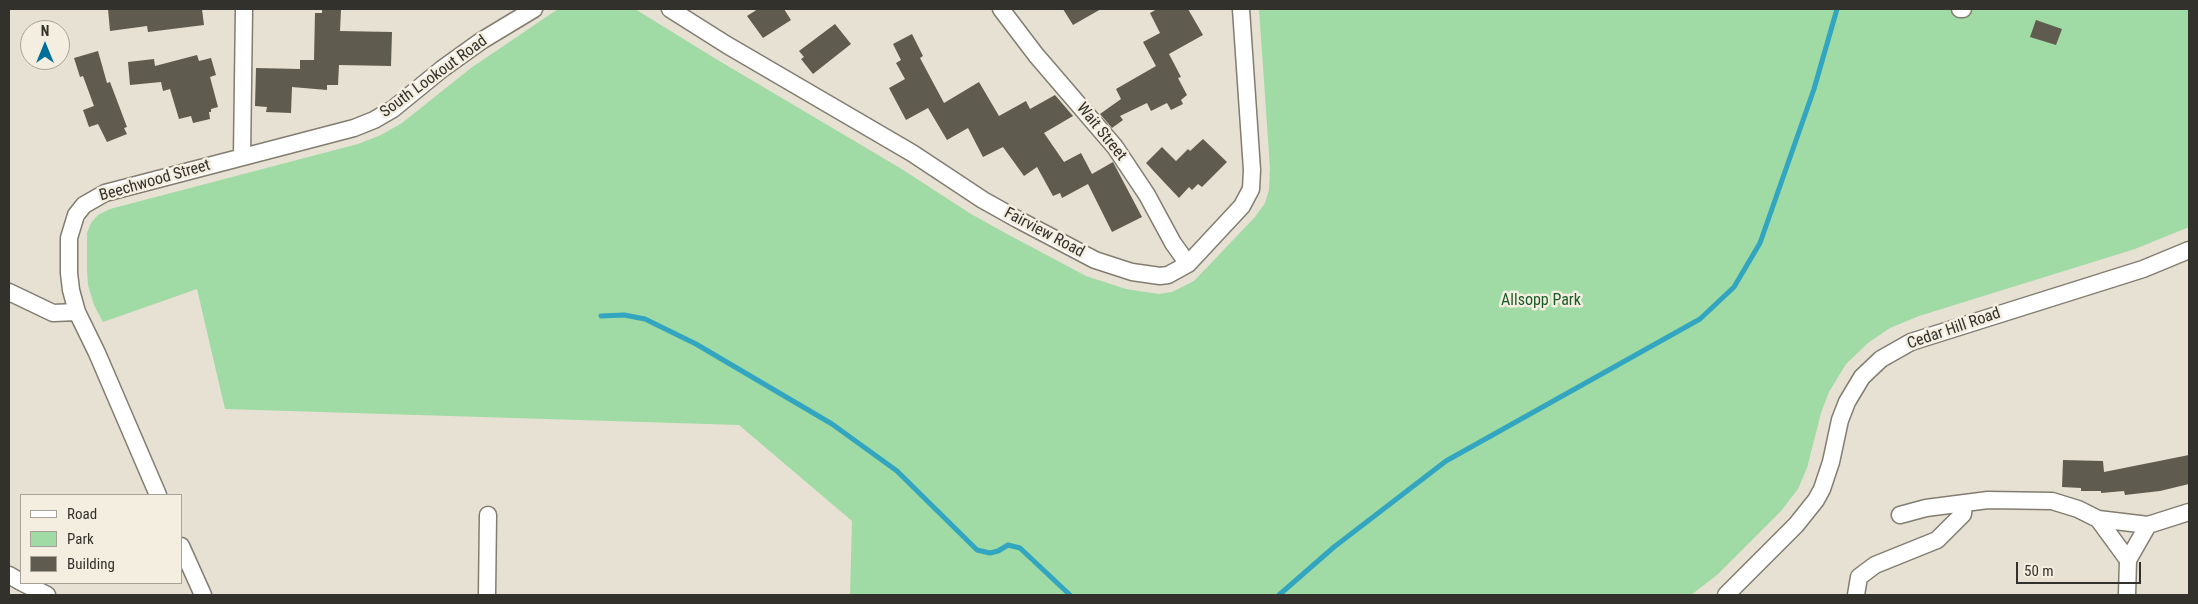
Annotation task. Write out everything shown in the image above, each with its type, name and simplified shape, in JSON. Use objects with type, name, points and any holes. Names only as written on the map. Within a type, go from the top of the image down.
[{"type":"street","points":[[242,156],[244,9]]},
{"type":"street","name":"South Lookout Road","points":[[242,156],[354,128],[374,120],[393,109],[442,69],[481,41],[534,9]]},
{"type":"street","name":"Fairview Road","points":[[670,9],[727,45],[912,153],[983,200],[1078,252],[1114,266],[1151,276],[1168,275],[1188,264],[1242,206],[1251,189],[1252,160],[1241,9]]},
{"type":"street","name":"Wait Street","points":[[1001,9],[1036,55],[1115,147],[1147,196],[1173,243],[1188,264]]},
{"type":"street","name":"Beechwood Street","points":[[158,494],[98,352],[77,312],[71,290],[69,238],[76,215],[84,205],[105,193],[242,156]]},
{"type":"street","name":"Cedar Hill Road","points":[[1726,595],[1796,525],[1816,500],[1822,489],[1831,462],[1840,420],[1847,402],[1862,378],[1880,360],[1911,342],[2143,269],[2189,250]]},
{"type":"street","points":[[9,292],[53,313],[77,312]]},
{"type":"street","points":[[1900,515],[1926,508],[1988,500],[2052,501],[2078,509],[2098,519],[2148,525],[2189,512]]},
{"type":"street","points":[[1856,595],[1860,577],[1875,565],[1937,540],[1963,514],[1964,503]]},
{"type":"street","points":[[487,595],[488,515]]},
{"type":"street","points":[[2098,519],[2128,560]]},
{"type":"street","points":[[2127,595],[2128,560],[2148,525]]},
{"type":"street","points":[[182,548],[203,595]]},
{"type":"street","points":[[26,584],[47,595]]},
{"type":"green space","name":"Allsopp Park","points":[[558,9],[635,9],[900,168],[971,214],[1007,234],[1086,276],[1126,289],[1159,294],[1172,292],[1194,281],[1255,217],[1265,203],[1269,190],[1270,168],[1259,9],[2189,9],[2189,227],[2135,249],[1919,316],[1890,328],[1868,343],[1846,364],[1829,392],[1821,413],[1807,468],[1798,489],[1781,511],[1717,575],[1691,595],[850,595],[852,521],[739,425],[225,409],[197,289],[103,322],[94,305],[88,285],[87,270],[87,233],[91,223],[98,215],[110,209],[358,144],[381,135],[402,123],[471,68]]},
{"type":"building","points":[[108,9],[202,9],[204,25],[148,32],[147,26],[110,31]]},
{"type":"building","points":[[758,9],[784,9],[791,20],[763,38],[747,16]]},
{"type":"building","points":[[1063,9],[1101,9],[1073,25]]},
{"type":"building","points":[[1157,9],[1188,9],[1203,35],[1169,54],[1181,77],[1178,78],[1187,95],[1181,100],[1183,104],[1171,110],[1167,103],[1151,111],[1147,103],[1120,116],[1123,120],[1112,128],[1100,114],[1121,99],[1116,89],[1156,66],[1143,42],[1160,33],[1150,13]]},
{"type":"building","points":[[322,10],[341,10],[340,31],[392,32],[391,66],[339,65],[338,85],[327,85],[327,90],[292,87],[291,113],[266,112],[267,107],[255,106],[256,68],[300,69],[300,60],[314,60],[315,13],[322,13]]},
{"type":"building","points":[[2036,20],[2062,29],[2056,45],[2030,37]]},
{"type":"building","points":[[835,24],[851,44],[813,74],[801,59],[804,57],[799,51]]},
{"type":"building","points":[[912,34],[923,56],[920,58],[944,103],[979,82],[999,116],[1026,101],[1030,109],[1055,95],[1073,116],[1044,133],[1064,162],[1081,153],[1092,174],[1113,162],[1142,217],[1112,232],[1088,184],[1062,198],[1060,193],[1053,196],[1037,167],[1024,176],[1003,147],[983,157],[968,128],[947,140],[928,108],[906,120],[889,88],[905,79],[896,63],[901,60],[893,44]]},
{"type":"building","points":[[98,51],[107,83],[110,82],[127,127],[124,128],[127,134],[107,142],[98,124],[89,127],[83,110],[94,106],[83,76],[80,77],[74,58]]},
{"type":"building","points":[[197,55],[199,61],[211,58],[216,75],[210,77],[218,107],[211,109],[211,112],[209,112],[210,119],[193,123],[191,116],[179,119],[170,89],[163,91],[161,82],[130,85],[128,62],[154,59],[155,66]]},
{"type":"building","points":[[1203,139],[1227,162],[1202,187],[1198,184],[1192,190],[1189,187],[1179,198],[1146,163],[1162,147],[1176,161],[1188,149],[1190,151]]},
{"type":"building","points":[[2189,455],[2189,484],[2160,491],[2125,495],[2124,491],[2101,493],[2101,491],[2081,491],[2081,488],[2062,487],[2063,460],[2103,461],[2104,472]]},
{"type":"waterway","points":[[1279,595],[1334,547],[1446,461],[1700,319],[1734,287],[1760,243],[1814,89],[1837,9]]},
{"type":"waterway","points":[[601,316],[624,315],[645,319],[696,344],[832,424],[897,471],[977,550],[990,553],[1008,545],[1020,548],[1070,595]]}]
